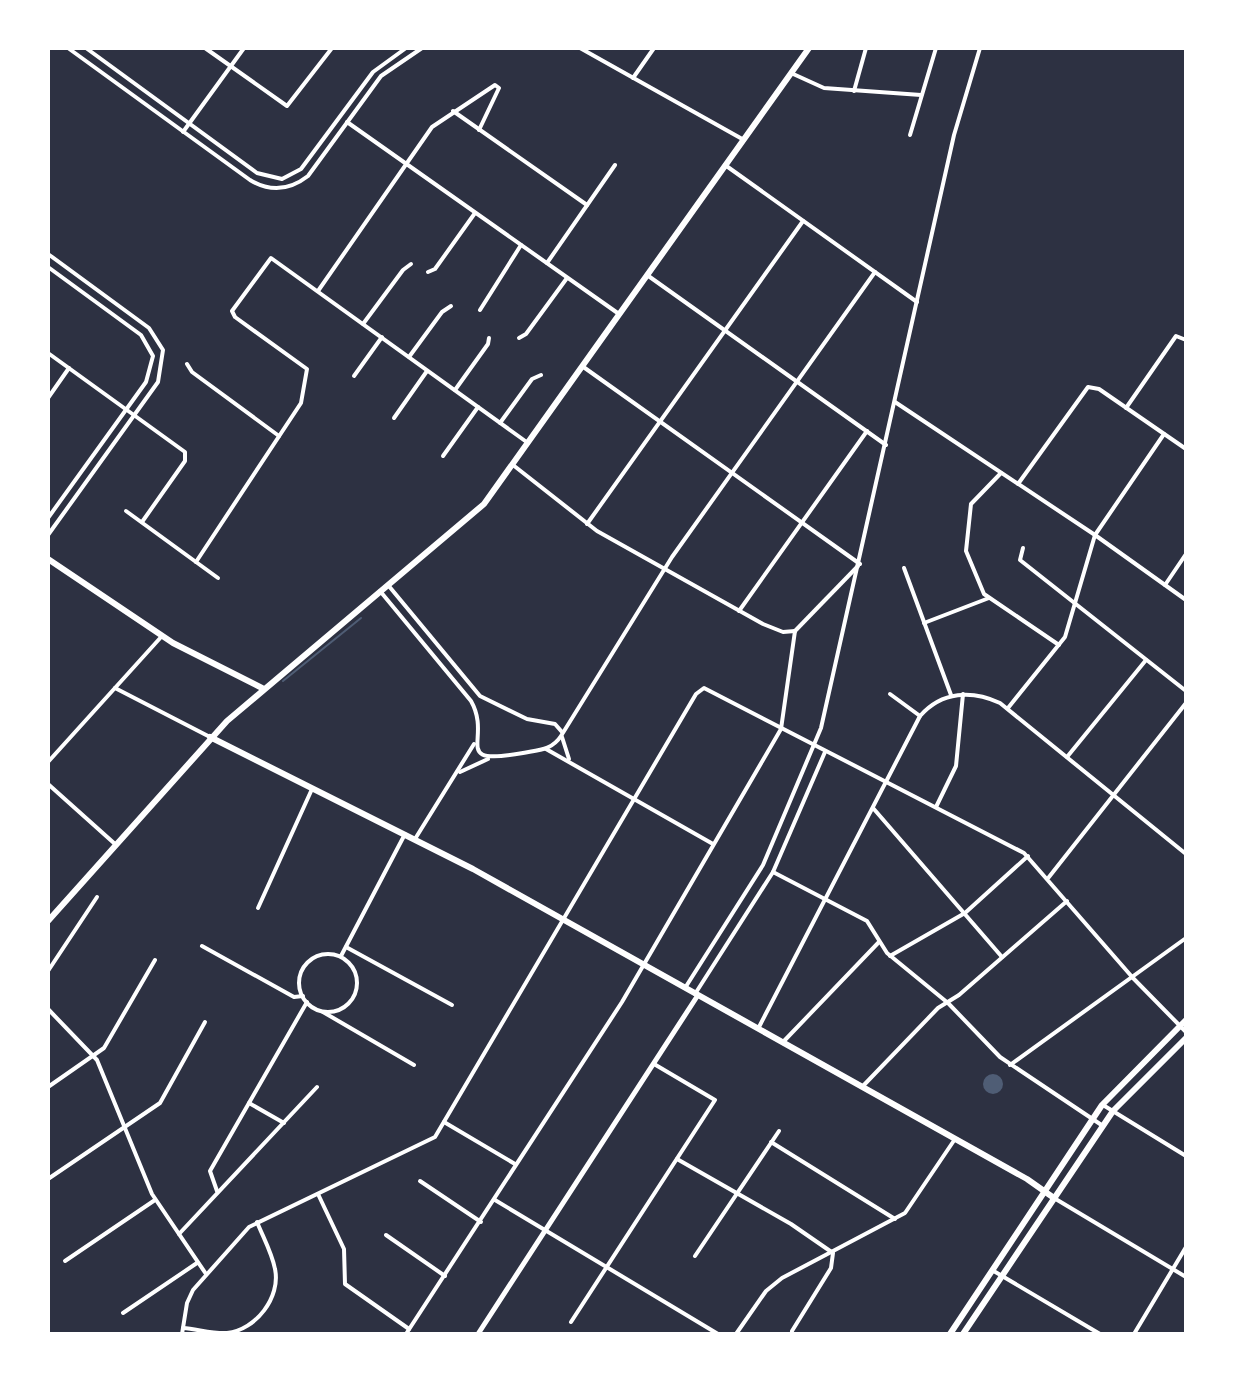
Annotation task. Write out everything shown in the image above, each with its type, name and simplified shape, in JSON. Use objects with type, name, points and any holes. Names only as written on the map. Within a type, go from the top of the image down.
[{"type":"main road","points":[[48,921],[210,737],[262,688],[480,509],[809,48]]},
{"type":"main road","points":[[48,559],[162,636],[262,688]]},
{"type":"main road","points":[[210,737],[415,839],[562,919],[955,1139],[1054,1198]]},
{"type":"main road","points":[[950,1334],[1102,1105],[1183,1023]]},
{"type":"main road","points":[[963,1334],[1113,1111],[1186,1035]]},
{"type":"street","points":[[68,48],[250,180],[273,189],[295,185],[308,176],[384,73],[422,48]]},
{"type":"street","points":[[86,48],[257,173],[282,179],[301,169],[377,68],[406,48]]},
{"type":"street","points":[[205,48],[284,106],[292,103],[332,48]]},
{"type":"street","points":[[183,132],[244,48]]},
{"type":"street","points":[[580,48],[744,140]]},
{"type":"street","points":[[633,78],[654,48]]},
{"type":"street","points":[[854,91],[866,48]]},
{"type":"street","points":[[910,135],[936,48]]},
{"type":"street","points":[[685,988],[763,865],[814,747],[860,564],[954,135],[980,48]]},
{"type":"street","points":[[791,73],[824,88],[921,95]]},
{"type":"street","points":[[318,291],[435,123],[495,85],[499,88],[479,130]]},
{"type":"street","points":[[453,111],[587,205]]},
{"type":"street","points":[[340,116],[619,314]]},
{"type":"street","points":[[547,263],[615,165]]},
{"type":"street","points":[[725,165],[917,302]]},
{"type":"street","points":[[428,272],[435,269],[475,213]]},
{"type":"street","points":[[587,524],[803,221]]},
{"type":"street","points":[[480,310],[521,245]]},
{"type":"street","points":[[48,254],[149,328],[161,343],[164,355],[160,376],[48,535]]},
{"type":"street","points":[[196,562],[301,403],[307,369],[235,317],[232,311],[268,260],[274,258],[528,443]]},
{"type":"street","points":[[363,324],[403,270],[411,264]]},
{"type":"street","points":[[48,267],[141,335],[150,348],[153,361],[149,377],[127,410],[48,518]]},
{"type":"street","points":[[455,776],[471,765],[492,758],[546,749],[562,734],[569,718],[665,569],[875,272]]},
{"type":"street","points":[[647,275],[886,445]]},
{"type":"street","points":[[519,338],[526,334],[567,278]]},
{"type":"street","points":[[409,357],[442,312],[451,306]]},
{"type":"street","points":[[1126,408],[1176,336],[1186,340]]},
{"type":"street","points":[[354,376],[382,337]]},
{"type":"street","points":[[455,390],[488,344],[489,338]]},
{"type":"street","points":[[48,353],[183,450],[187,458],[142,522]]},
{"type":"street","points":[[187,364],[192,372],[279,436]]},
{"type":"street","points":[[582,366],[860,564]]},
{"type":"street","points":[[48,398],[69,368]]},
{"type":"street","points":[[394,418],[428,370]]},
{"type":"street","points":[[500,423],[532,379],[541,375]]},
{"type":"street","points":[[1018,484],[1082,393],[1094,387],[1186,449]]},
{"type":"street","points":[[895,402],[1095,535],[1186,600]]},
{"type":"street","points":[[443,456],[478,407]]},
{"type":"street","points":[[739,611],[867,431]]},
{"type":"street","points":[[1008,708],[1065,637],[1095,535],[1164,434]]},
{"type":"street","points":[[513,465],[587,524],[739,611],[774,629],[795,631]]},
{"type":"street","points":[[1001,473],[974,498],[966,551],[980,588],[989,598],[1059,645]]},
{"type":"street","points":[[126,511],[218,578]]},
{"type":"street","points":[[1023,548],[1020,560],[1186,691]]},
{"type":"street","points":[[1165,585],[1186,554]]},
{"type":"street","points":[[318,1194],[344,1249],[345,1284],[408,1332],[643,964],[781,729],[795,631],[860,564]]},
{"type":"street","points":[[904,568],[951,695]]},
{"type":"street","points":[[388,585],[485,699],[527,719],[555,724],[569,718]]},
{"type":"street","points":[[380,591],[476,709],[479,730],[476,742],[415,839]]},
{"type":"street","points":[[924,623],[989,598]]},
{"type":"street","points":[[421,640],[428,633]]},
{"type":"street","points":[[48,762],[162,636]]},
{"type":"street","points":[[1067,757],[1146,660]]},
{"type":"street","points":[[115,688],[210,737]]},
{"type":"street","points":[[257,1222],[276,1271],[274,1291],[264,1311],[248,1325],[227,1333],[183,1331],[190,1296],[206,1274],[257,1222],[430,1142],[696,694],[704,688],[1028,856],[1133,978],[1183,1023],[1186,1035]]},
{"type":"street","points":[[890,694],[920,716]]},
{"type":"street","points":[[936,807],[956,766],[963,694]]},
{"type":"street","points":[[758,1030],[920,716],[951,695],[963,694],[993,700],[1008,708],[1186,854]]},
{"type":"street","points":[[476,709],[485,699]]},
{"type":"street","points":[[1048,878],[1115,797],[1186,703]]},
{"type":"street","points":[[555,724],[562,734],[571,761]]},
{"type":"street","points":[[476,742],[481,754],[492,758]]},
{"type":"street","points":[[546,749],[713,844]]},
{"type":"street","points":[[478,1334],[654,1064],[773,872],[796,826],[825,752]]},
{"type":"street","points":[[48,784],[115,844]]},
{"type":"street","points":[[258,908],[312,789]]},
{"type":"street","points":[[873,807],[1002,957]]},
{"type":"street","points":[[341,956],[405,834]]},
{"type":"street","points":[[890,956],[965,913],[1028,856]]},
{"type":"street","points":[[773,872],[867,921],[890,956],[948,1003],[1010,1065],[1103,1126]]},
{"type":"street","points":[[48,971],[97,897]]},
{"type":"street","points":[[862,1087],[934,1012],[1067,901]]},
{"type":"street","points":[[1010,1065],[1186,938]]},
{"type":"street","points":[[782,1043],[879,942]]},
{"type":"street","points":[[202,946],[294,997],[303,996]]},
{"type":"street","points":[[346,947],[452,1005]]},
{"type":"street","points":[[322,1011],[342,1008],[356,992],[355,971],[341,956],[328,953],[310,960],[300,977],[307,1002],[322,1011],[414,1065]]},
{"type":"street","points":[[48,1087],[104,1048],[147,968],[155,960]]},
{"type":"street","points":[[217,1191],[210,1171],[307,1002]]},
{"type":"street","points":[[48,1009],[94,1056],[127,1126],[155,1200],[206,1274]]},
{"type":"street","points":[[48,1179],[160,1103],[205,1022]]},
{"type":"street","points":[[571,1322],[715,1100],[654,1064]]},
{"type":"street","points":[[178,1235],[317,1087]]},
{"type":"street","points":[[249,1103],[284,1123]]},
{"type":"street","points":[[1102,1105],[1186,1156]]},
{"type":"street","points":[[444,1122],[515,1164]]},
{"type":"street","points":[[695,1256],[779,1131]]},
{"type":"street","points":[[736,1334],[766,1291],[782,1278],[896,1220],[920,1195],[955,1139]]},
{"type":"street","points":[[771,1142],[896,1220]]},
{"type":"street","points":[[677,1159],[833,1253]]},
{"type":"street","points":[[420,1181],[481,1222]]},
{"type":"street","points":[[1054,1198],[1186,1277]]},
{"type":"street","points":[[65,1261],[155,1200]]},
{"type":"street","points":[[495,1200],[718,1334]]},
{"type":"street","points":[[386,1235],[445,1276]]},
{"type":"street","points":[[1134,1334],[1186,1247]]},
{"type":"street","points":[[792,1331],[831,1268],[833,1253]]},
{"type":"street","points":[[123,1313],[198,1263]]},
{"type":"street","points":[[992,1270],[1100,1334]]},
{"type":"water","points":[[993,1074],[1000,1077],[1003,1084],[1000,1091],[993,1094],[986,1091],[983,1084],[986,1077]]},
{"type":"waterway","points":[[283,681],[361,618]]}]
